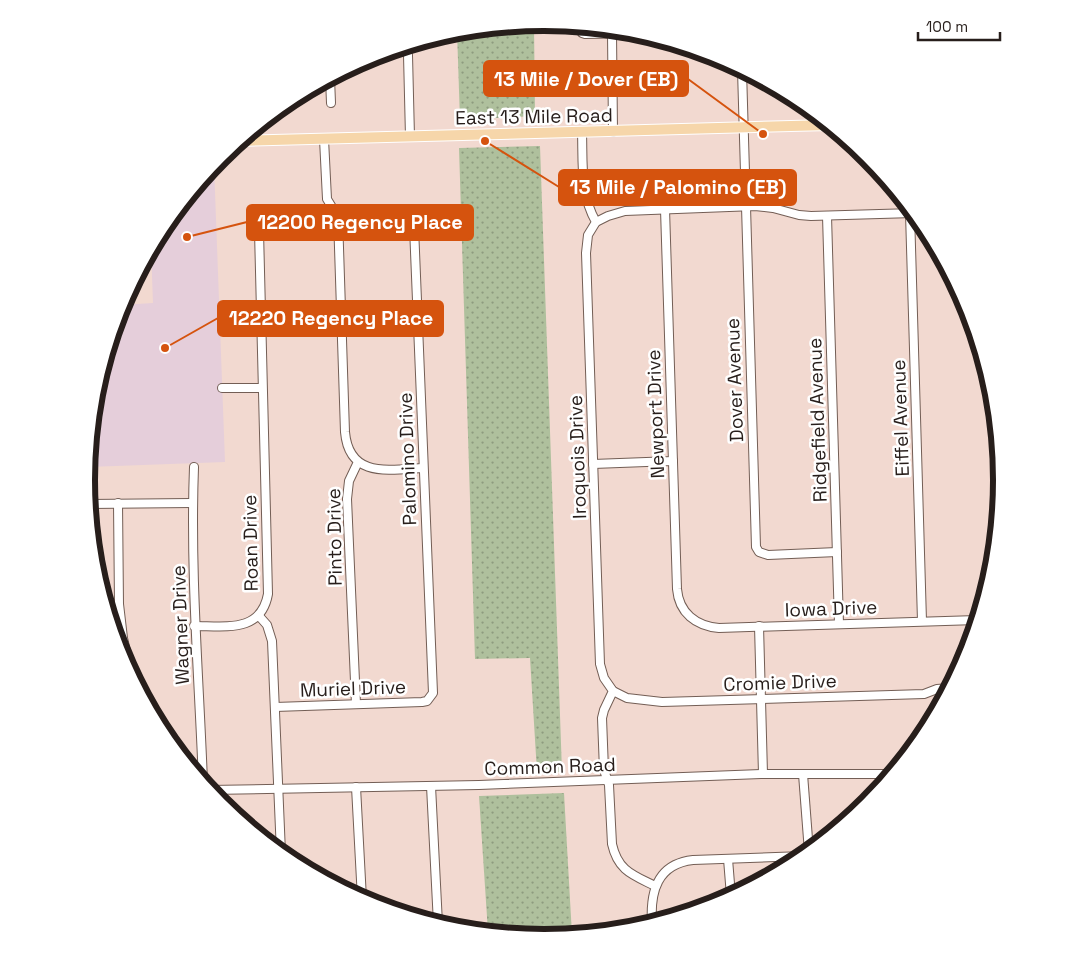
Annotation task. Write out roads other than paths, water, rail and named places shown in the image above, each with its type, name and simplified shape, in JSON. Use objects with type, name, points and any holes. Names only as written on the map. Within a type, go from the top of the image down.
[{"type":"main road","name":"East 13 Mile Road","points":[[256,136],[324,139],[820,126]]},
{"type":"street","points":[[612,37],[613,132]]},
{"type":"street","points":[[407,53],[410,137]]},
{"type":"street","name":"Dover Avenue","points":[[742,78],[756,547],[759,552],[768,554],[837,552]]},
{"type":"street","points":[[330,86],[330,103]]},
{"type":"street","points":[[582,132],[584,194],[596,222],[621,212],[746,206],[767,206],[804,215],[904,213]]},
{"type":"street","points":[[324,139],[327,199],[338,217],[345,432],[348,448],[358,462],[375,469],[423,468]]},
{"type":"street","name":"Roan Drive","points":[[281,843],[272,641],[267,625],[259,616],[267,600],[269,587],[258,237],[261,227],[269,224],[306,222],[332,208]]},
{"type":"street","name":"Newport Drive","points":[[665,209],[677,593],[680,603],[689,616]]},
{"type":"street","name":"Ridgefield Avenue","points":[[827,216],[839,624]]},
{"type":"street","name":"Palomino Drive","points":[[338,217],[401,217],[411,220],[415,232],[433,687],[431,698]]},
{"type":"street","name":"Iroquois Drive","points":[[596,222],[588,235],[586,246],[600,664],[605,680],[613,690]]},
{"type":"street","name":"Eiffel Avenue","points":[[912,224],[922,621]]},
{"type":"street","points":[[222,388],[262,388]]},
{"type":"street","points":[[593,464],[673,461]]},
{"type":"street","name":"Pinto Drive","points":[[356,704],[347,499],[349,481],[358,462]]},
{"type":"street","name":"Wagner Drive","points":[[194,467],[192,503],[194,626],[202,770]]},
{"type":"street","points":[[96,504],[192,503]]},
{"type":"street","points":[[118,504],[119,604],[123,634]]},
{"type":"street","points":[[194,626],[239,626],[259,616]]},
{"type":"street","name":"Iowa Drive","points":[[689,616],[699,623],[709,626],[970,620]]},
{"type":"street","points":[[759,626],[763,774]]},
{"type":"street","name":"Cromie Drive","points":[[613,690],[627,698],[648,701],[924,694],[941,689]]},
{"type":"street","points":[[613,690],[602,718],[604,770],[609,785],[614,854],[625,870],[655,886]]},
{"type":"street","name":"Muriel Drive","points":[[275,707],[422,702],[431,698]]},
{"type":"street","name":"Common Road","points":[[220,790],[431,786],[763,774],[883,774]]},
{"type":"street","points":[[803,774],[808,842]]},
{"type":"street","points":[[431,786],[438,915]]},
{"type":"street","points":[[356,787],[362,890]]},
{"type":"street","points":[[652,915],[655,886],[667,871],[681,862],[787,857]]},
{"type":"street","points":[[728,859],[730,888]]},
{"type":"place","name":"13 Mile / Dover (EB)","points":[[763,134]]},
{"type":"place","name":"13 Mile / Palomino (EB)","points":[[485,141]]},
{"type":"place","name":"12200 Regency Place","points":[[187,237]]},
{"type":"place","name":"12220 Regency Place","points":[[165,348]]}]
